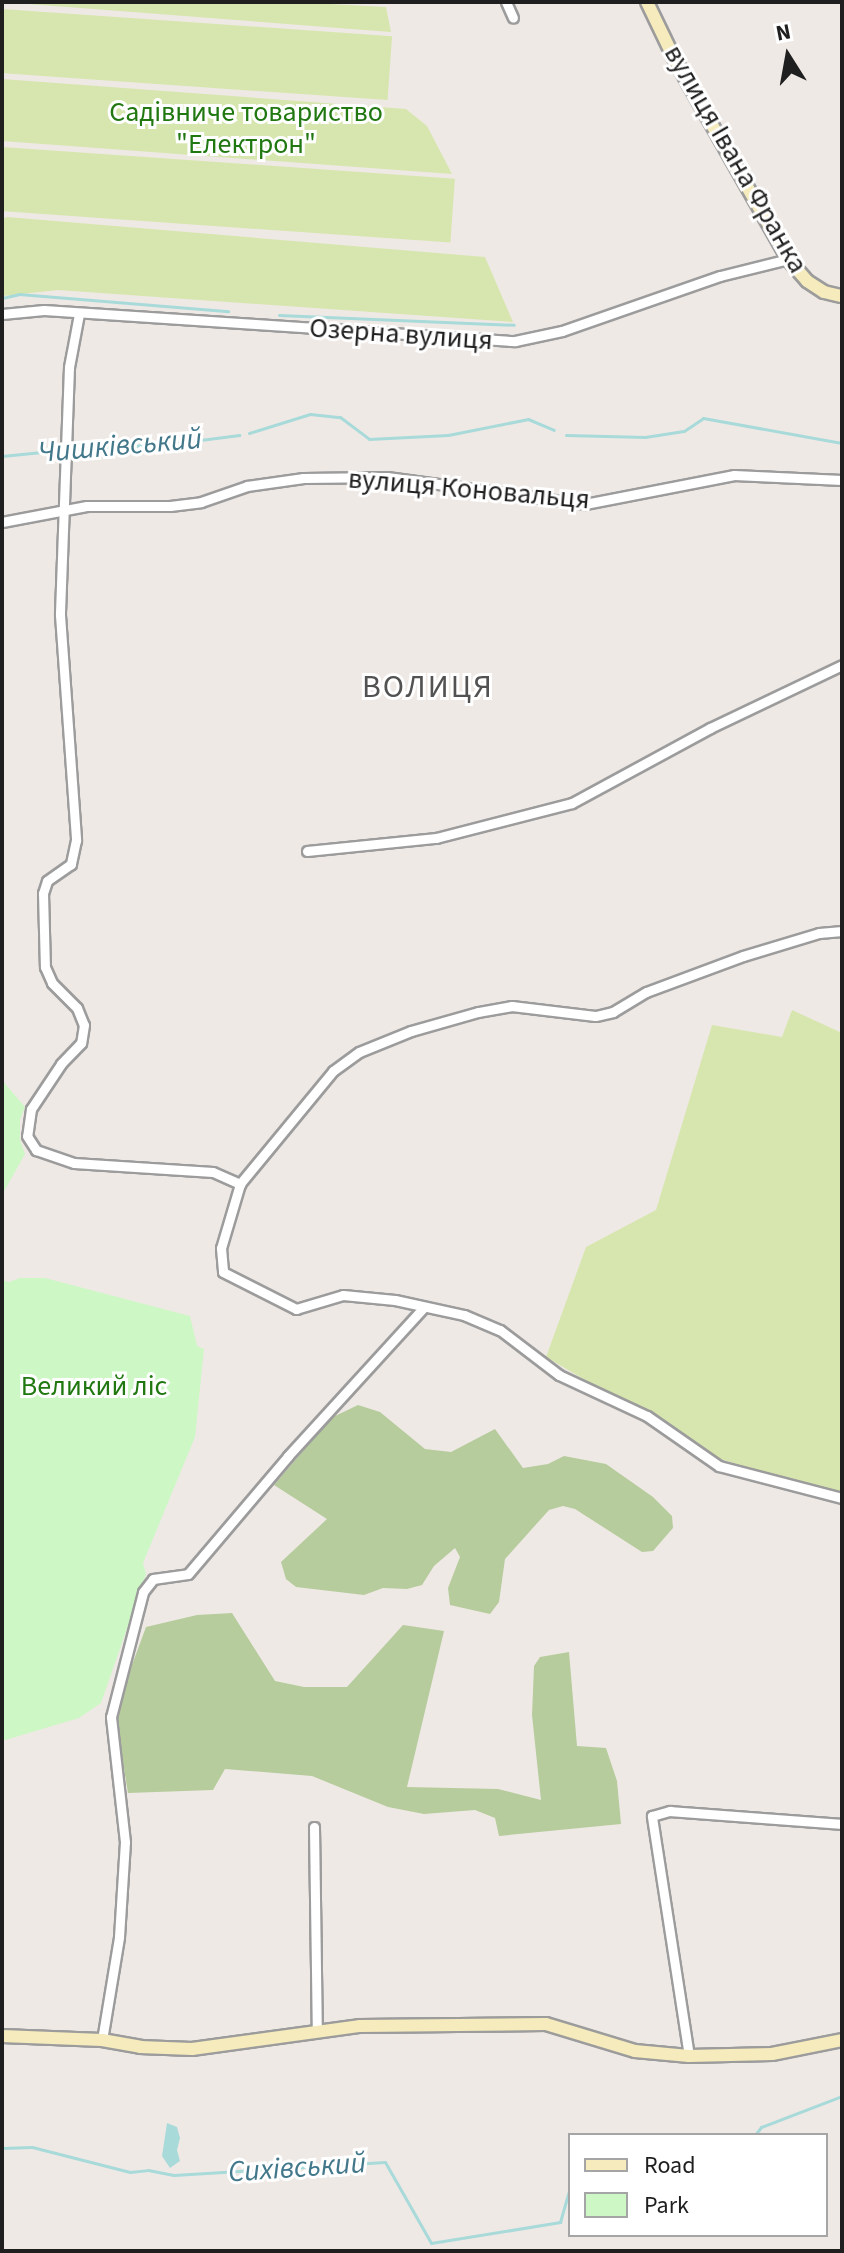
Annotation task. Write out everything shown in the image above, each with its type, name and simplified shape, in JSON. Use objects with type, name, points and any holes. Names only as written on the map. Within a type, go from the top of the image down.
[{"type":"street","points":[[506,2],[513,18]]},
{"type":"street","name":"вулиця Івана Франка","points":[[647,2],[674,58],[788,259],[807,281],[824,292],[842,296]]},
{"type":"street","name":"Озерна вулиця","points":[[2,314],[25,310],[515,341],[562,331],[720,276],[788,259]]},
{"type":"street","points":[[79,314],[69,367],[60,615],[76,840],[71,864],[43,885],[45,967],[52,983],[77,1008],[84,1025],[81,1043],[61,1064],[31,1109],[27,1136],[36,1150],[74,1163],[213,1172],[240,1184]]},
{"type":"street","name":"вулиця Коновальця","points":[[2,522],[87,506],[170,506],[201,502],[247,486],[303,478],[387,477],[585,504],[734,475],[842,480]]},
{"type":"street","points":[[307,851],[436,838],[572,803],[710,728],[842,665]]},
{"type":"street","points":[[842,931],[819,933],[743,956],[646,992],[613,1012],[595,1016],[501,1008],[411,1031],[359,1052],[333,1071],[240,1184],[221,1248],[223,1272],[296,1309],[343,1295],[395,1300],[422,1309],[464,1315],[500,1330],[559,1375],[647,1416],[719,1466],[842,1498]]},
{"type":"street","points":[[102,2040],[119,1937],[125,1842],[111,1717],[143,1592],[153,1579],[188,1574],[288,1456],[422,1309]]},
{"type":"street","points":[[689,2056],[652,1816],[670,1811],[842,1824]]},
{"type":"street","points":[[314,1827],[317,2030]]},
{"type":"street","points":[[2,2036],[102,2040],[140,2047],[192,2049],[360,2026],[546,2024],[635,2051],[689,2056],[772,2054],[842,2040]]},
{"type":"green space","name":"Садівниче товариство \"Електрон\"","points":[[2,2],[293,2],[386,7],[391,32]]},
{"type":"green space","name":"Садівниче товариство \"Електрон\"","points":[[2,9],[392,36],[388,100],[2,73]]},
{"type":"green space","name":"Садівниче товариство \"Електрон\"","points":[[2,79],[406,109],[427,126],[452,174],[2,141]]},
{"type":"green space","name":"Садівниче товариство \"Електрон\"","points":[[2,147],[455,179],[450,243],[2,211]]},
{"type":"green space","name":"Садівниче товариство \"Електрон\"","points":[[2,219],[485,257],[513,322],[58,290],[2,296]]},
{"type":"green space","points":[[792,1010],[842,1033],[842,1495],[720,1459],[546,1357],[586,1247],[656,1210],[712,1025],[782,1037]]},
{"type":"green space","points":[[2,1080],[25,1107],[20,1120],[20,1140],[25,1154],[2,1195]]},
{"type":"green space","name":"Великий ліс","points":[[20,1278],[45,1278],[190,1316],[197,1346],[204,1349],[195,1437],[143,1563],[146,1574],[101,1703],[79,1718],[2,1741],[2,1280],[9,1282]]},
{"type":"green space","points":[[358,1405],[380,1412],[425,1449],[451,1452],[495,1429],[523,1468],[548,1464],[564,1456],[606,1464],[653,1497],[672,1516],[673,1528],[653,1551],[642,1552],[575,1509],[563,1506],[549,1510],[505,1559],[499,1602],[490,1614],[450,1605],[448,1588],[460,1557],[455,1548],[434,1566],[422,1585],[407,1589],[383,1588],[364,1595],[296,1587],[286,1579],[281,1562],[327,1519],[274,1485],[331,1418]]},
{"type":"green space","points":[[232,1613],[275,1681],[304,1687],[347,1687],[403,1625],[444,1631],[407,1787],[498,1789],[541,1800],[532,1715],[534,1666],[540,1657],[569,1652],[577,1746],[606,1748],[617,1781],[621,1824],[499,1836],[495,1818],[475,1810],[424,1814],[388,1807],[312,1776],[225,1769],[213,1790],[128,1793],[117,1726],[119,1700],[146,1627],[197,1615]]},
{"type":"water","points":[[167,2123],[177,2127],[180,2138],[177,2150],[180,2161],[170,2168],[162,2156]]},
{"type":"waterway","points":[[2,298],[19,294],[228,311]]},
{"type":"waterway","points":[[279,315],[514,325]]},
{"type":"waterway","name":"Чишківський","points":[[249,433],[310,414],[340,417],[369,439],[448,435],[528,419],[554,430]]},
{"type":"waterway","name":"Чишківський","points":[[566,435],[645,437],[684,431],[703,418],[842,443]]},
{"type":"waterway","name":"Чишківський","points":[[69,449],[169,444],[239,435]]},
{"type":"waterway","name":"Чишківський","points":[[2,456],[62,450]]},
{"type":"waterway","name":"Сихівський","points":[[756,2133],[761,2127],[842,2096]]},
{"type":"waterway","name":"Сихівський","points":[[2,2148],[32,2147],[130,2172],[148,2170],[174,2175],[385,2162],[431,2243],[560,2222],[568,2194]]},
{"type":"district","name":"ВОЛИЦЯ","points":[[428,687]]}]
